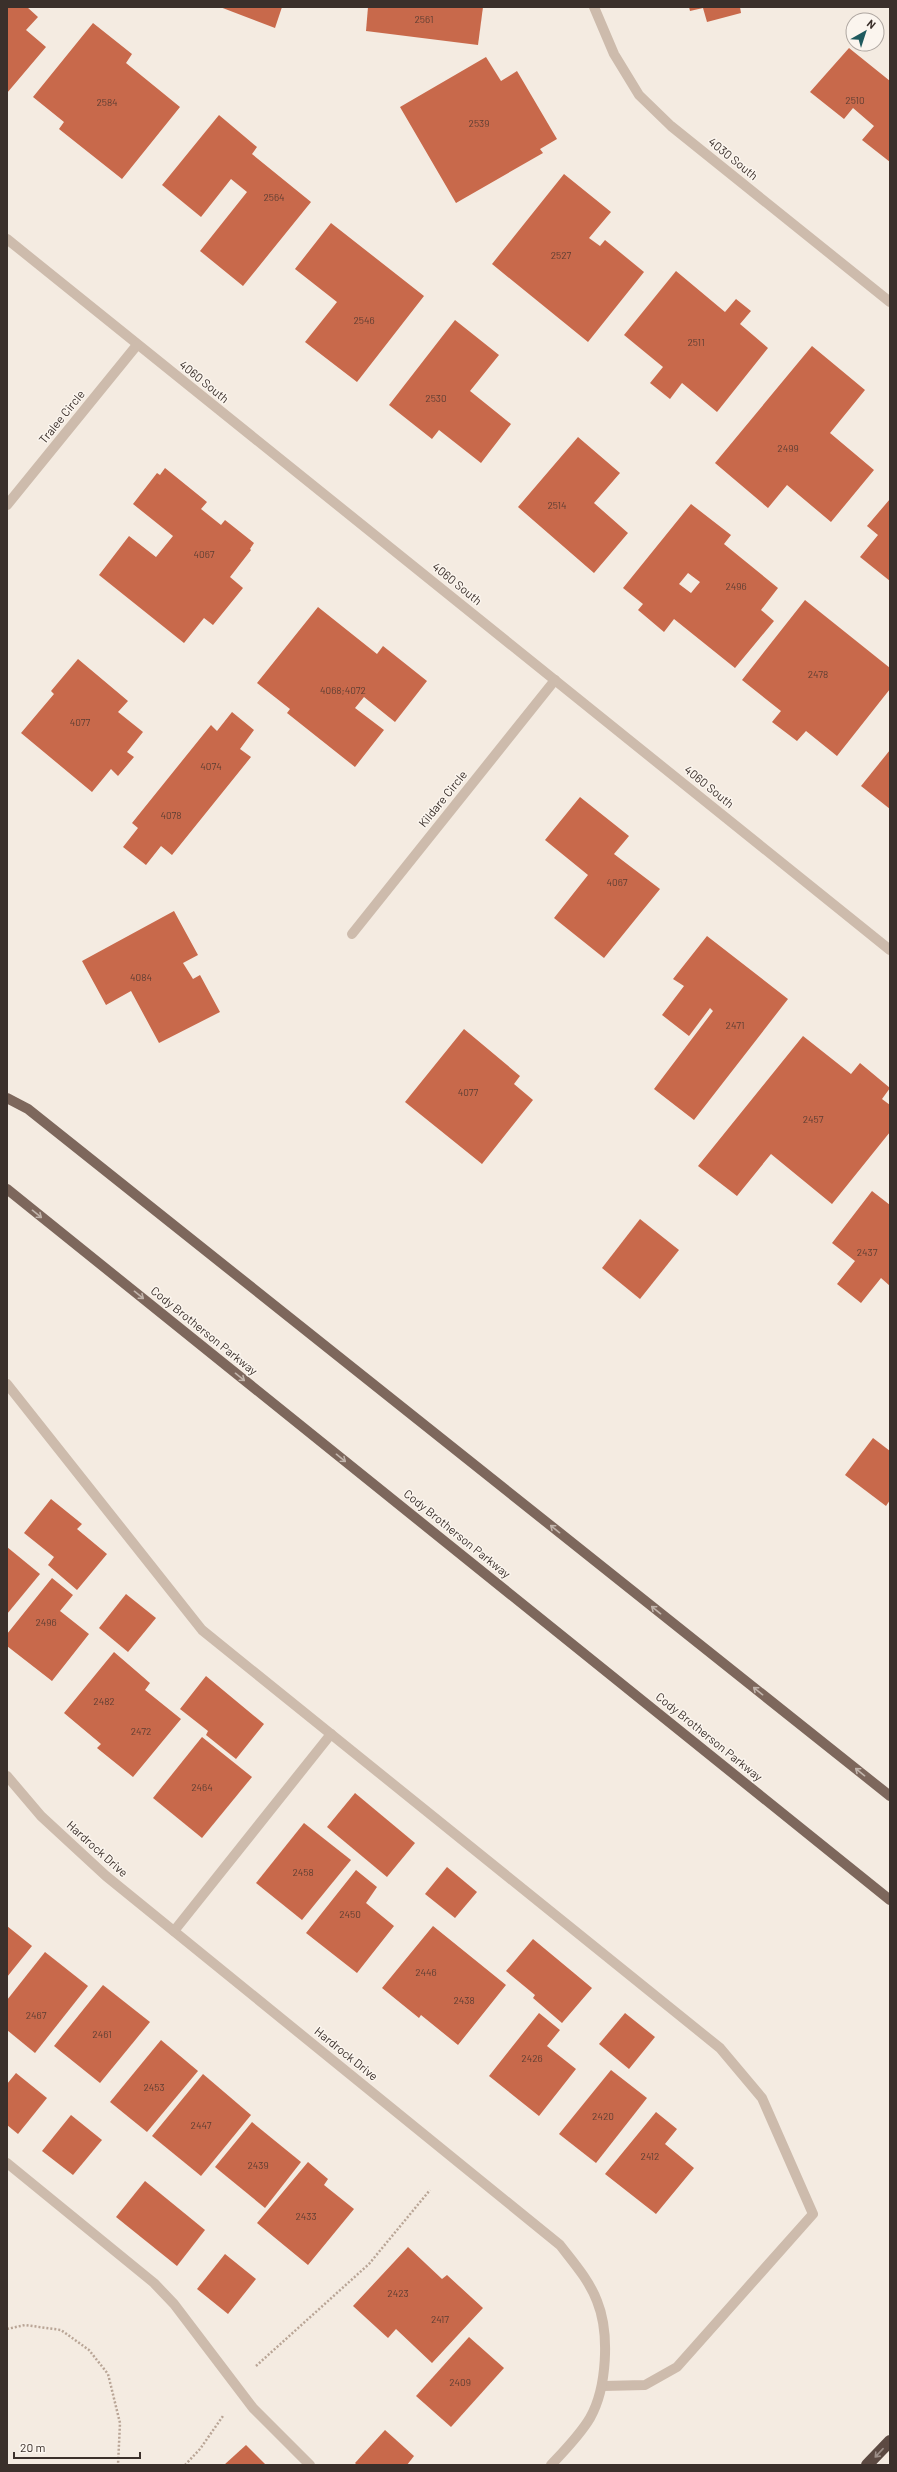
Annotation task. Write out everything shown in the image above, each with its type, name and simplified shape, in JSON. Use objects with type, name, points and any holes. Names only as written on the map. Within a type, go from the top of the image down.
[{"type":"highway","points":[[867,2465],[890,2441]]},
{"type":"main road","points":[[7,1098],[28,1109],[890,1796]]},
{"type":"main road","name":"Cody Brotherson Parkway","points":[[7,1189],[890,1900]]},
{"type":"street","name":"4030 South","points":[[594,7],[614,54],[638,95],[672,126],[890,302]]},
{"type":"street","name":"4060 South","points":[[7,239],[890,950]]},
{"type":"street","name":"Tralee Circle","points":[[7,505],[137,345]]},
{"type":"street","name":"Kildare Circle","points":[[352,934],[555,680]]},
{"type":"street","points":[[7,1384],[202,1630],[720,2048],[762,2098],[813,2214],[677,2367],[645,2385],[603,2386],[590,2417],[552,2465]]},
{"type":"street","points":[[174,1931],[331,1734]]},
{"type":"street","name":"Hardrock Drive","points":[[7,1776],[41,1816],[106,1876],[560,2245],[579,2268],[598,2302],[605,2338],[603,2386]]},
{"type":"street","points":[[7,2163],[154,2283],[174,2304],[253,2408],[310,2465]]},
{"type":"path","points":[[250,2371],[369,2264],[430,2190]]},
{"type":"path","points":[[7,2329],[25,2325],[61,2330],[89,2350],[108,2374],[120,2423],[118,2465]]},
{"type":"path","points":[[185,2465],[200,2449],[225,2414]]},
{"type":"building","points":[[7,7],[27,7],[38,17],[26,30],[46,47],[7,93]]},
{"type":"building","points":[[220,7],[282,7],[275,28]]},
{"type":"building","points":[[368,7],[483,7],[478,45],[366,31]]},
{"type":"building","points":[[689,7],[740,7],[741,13],[707,22],[703,8],[690,11]]},
{"type":"building","points":[[93,23],[132,54],[126,63],[180,107],[122,179],[59,129],[64,122],[33,97]]},
{"type":"building","points":[[845,52],[854,52],[890,81],[890,162],[862,140],[874,126],[853,108],[844,119],[810,92]]},
{"type":"building","points":[[486,57],[501,81],[517,71],[557,139],[540,149],[543,153],[456,203],[400,107]]},
{"type":"building","points":[[219,115],[257,147],[252,154],[311,202],[243,286],[200,251],[247,192],[231,179],[201,217],[162,185]]},
{"type":"building","points":[[564,174],[611,212],[589,238],[600,246],[605,240],[644,272],[588,342],[492,264]]},
{"type":"building","points":[[331,223],[424,296],[357,382],[305,342],[337,302],[295,269]]},
{"type":"building","points":[[676,271],[725,312],[736,299],[751,311],[740,324],[768,348],[717,412],[682,383],[670,399],[650,383],[663,367],[624,335]]},
{"type":"building","points":[[455,320],[499,355],[470,391],[511,424],[481,463],[439,430],[432,439],[389,405]]},
{"type":"building","points":[[812,346],[865,390],[830,433],[874,470],[831,522],[787,485],[768,508],[715,463]]},
{"type":"building","points":[[578,437],[620,473],[594,503],[628,533],[594,573],[518,507]]},
{"type":"building","points":[[165,468],[207,502],[201,509],[221,525],[225,520],[254,543],[250,549],[251,550],[230,577],[243,588],[213,625],[204,618],[184,643],[99,575],[129,536],[156,557],[173,536],[133,504],[157,473],[160,475]]},
{"type":"building","points":[[890,499],[890,581],[860,557],[878,535],[867,526]]},
{"type":"building","points":[[691,504],[731,535],[724,544],[778,588],[761,610],[774,621],[735,668],[674,619],[664,632],[638,610],[643,604],[623,588]],"holes":[[[688,573],[700,582],[691,593],[679,584]]]},
{"type":"building","points":[[805,600],[890,668],[890,689],[837,756],[806,731],[797,741],[772,722],[781,711],[742,680]]},
{"type":"building","points":[[318,607],[377,654],[383,646],[427,681],[395,722],[364,697],[355,708],[384,730],[355,767],[287,713],[290,709],[257,683]]},
{"type":"building","points":[[78,659],[128,701],[118,712],[143,732],[127,752],[134,757],[118,776],[111,769],[92,792],[21,733],[54,694],[51,691]]},
{"type":"building","points":[[232,712],[254,730],[240,749],[251,757],[172,855],[161,846],[146,865],[123,847],[138,828],[132,823],[211,725],[217,731]]},
{"type":"building","points":[[890,750],[890,809],[861,786]]},
{"type":"building","points":[[580,797],[629,836],[614,854],[660,889],[604,958],[554,918],[588,875],[545,840]]},
{"type":"building","points":[[174,911],[198,955],[183,963],[193,979],[200,975],[220,1012],[159,1043],[131,991],[106,1005],[82,961]]},
{"type":"building","points":[[707,936],[788,999],[694,1120],[654,1089],[713,1011],[710,1008],[689,1036],[662,1015],[684,986],[673,979]]},
{"type":"building","points":[[464,1029],[520,1076],[514,1084],[533,1100],[482,1164],[405,1102]]},
{"type":"building","points":[[803,1036],[851,1074],[860,1063],[890,1088],[882,1099],[890,1105],[890,1132],[832,1204],[771,1154],[737,1196],[698,1166]]},
{"type":"building","points":[[872,1191],[890,1205],[890,1286],[881,1278],[861,1303],[837,1284],[855,1261],[832,1243]]},
{"type":"building","points":[[640,1219],[679,1250],[640,1299],[602,1268]]},
{"type":"building","points":[[873,1438],[890,1451],[890,1500],[886,1506],[845,1475]]},
{"type":"building","points":[[51,1499],[82,1524],[77,1529],[107,1554],[77,1590],[48,1565],[54,1557],[24,1533]]},
{"type":"building","points":[[7,1547],[40,1574],[7,1614]]},
{"type":"building","points":[[52,1578],[73,1595],[60,1611],[89,1634],[52,1681],[7,1646],[7,1634]]},
{"type":"building","points":[[126,1594],[156,1618],[128,1652],[99,1628]]},
{"type":"building","points":[[114,1652],[150,1683],[145,1690],[181,1719],[133,1777],[97,1748],[101,1744],[64,1713]]},
{"type":"building","points":[[206,1676],[264,1724],[236,1759],[206,1735],[208,1731],[180,1709]]},
{"type":"building","points":[[202,1737],[252,1777],[202,1838],[153,1798]]},
{"type":"building","points":[[355,1793],[415,1843],[387,1877],[327,1827]]},
{"type":"building","points":[[304,1823],[351,1860],[302,1920],[256,1883]]},
{"type":"building","points":[[447,1867],[477,1892],[455,1918],[425,1894]]},
{"type":"building","points":[[356,1870],[377,1887],[366,1903],[394,1926],[357,1973],[306,1933]]},
{"type":"building","points":[[7,1926],[32,1946],[7,1977]]},
{"type":"building","points":[[433,1926],[506,1985],[458,2045],[421,2015],[419,2018],[382,1988]]},
{"type":"building","points":[[533,1939],[592,1988],[562,2023],[533,1998],[535,1995],[506,1971]]},
{"type":"building","points":[[45,1952],[88,1986],[35,2053],[7,2030],[7,2000]]},
{"type":"building","points":[[103,1985],[150,2022],[100,2083],[54,2046]]},
{"type":"building","points":[[539,2013],[560,2030],[547,2046],[576,2069],[539,2116],[489,2076]]},
{"type":"building","points":[[625,2013],[655,2037],[629,2069],[599,2044]]},
{"type":"building","points":[[161,2040],[198,2071],[147,2132],[110,2102]]},
{"type":"building","points":[[611,2070],[647,2098],[596,2163],[559,2134]]},
{"type":"building","points":[[16,2073],[47,2098],[18,2134],[7,2125],[7,2084]]},
{"type":"building","points":[[203,2074],[251,2115],[201,2176],[152,2136]]},
{"type":"building","points":[[656,2112],[677,2129],[665,2144],[694,2168],[656,2214],[605,2174]]},
{"type":"building","points":[[71,2115],[102,2140],[73,2175],[42,2151]]},
{"type":"building","points":[[252,2122],[301,2162],[265,2208],[215,2167]]},
{"type":"building","points":[[308,2162],[328,2179],[324,2185],[354,2209],[308,2265],[257,2223]]},
{"type":"building","points":[[145,2181],[205,2230],[177,2266],[116,2217]]},
{"type":"building","points":[[408,2247],[442,2279],[447,2275],[483,2308],[432,2363],[396,2329],[388,2338],[353,2306]]},
{"type":"building","points":[[225,2254],[256,2279],[228,2314],[197,2289]]},
{"type":"building","points":[[469,2337],[504,2368],[451,2427],[416,2396]]},
{"type":"building","points":[[385,2430],[414,2456],[407,2465],[357,2465],[355,2463]]},
{"type":"building","points":[[246,2445],[266,2465],[224,2465]]}]
